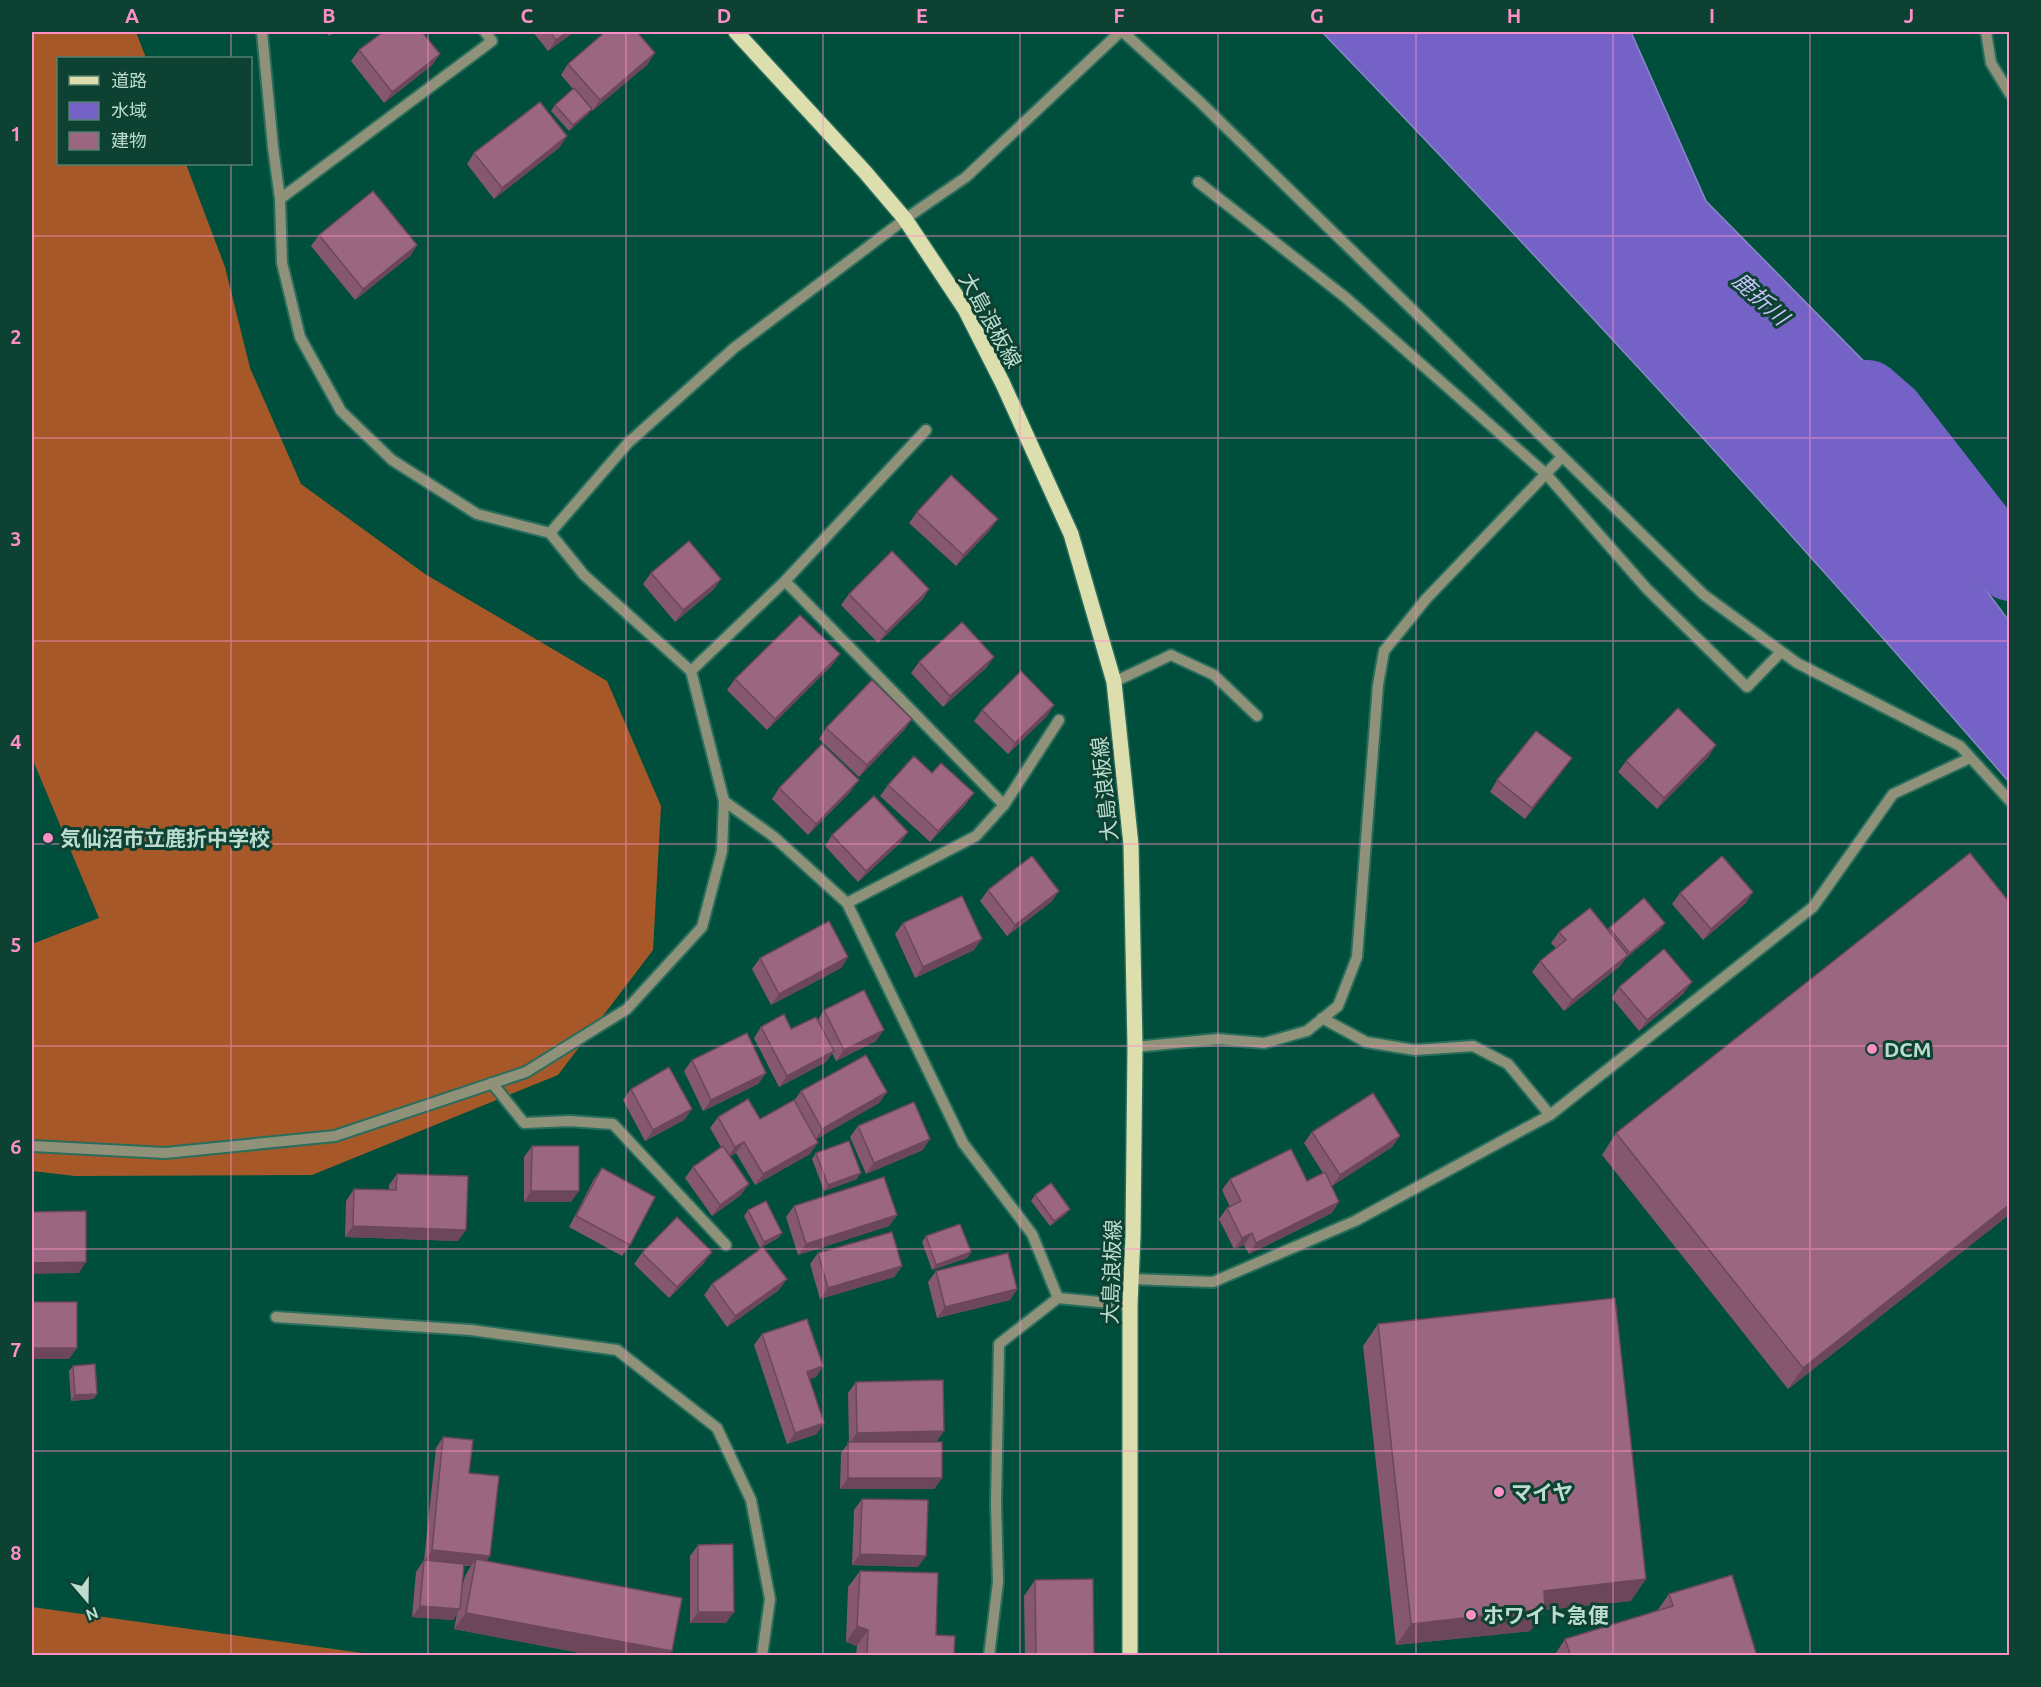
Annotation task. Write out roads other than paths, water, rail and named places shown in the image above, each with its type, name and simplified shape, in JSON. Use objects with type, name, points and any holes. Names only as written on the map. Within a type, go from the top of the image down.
[{"type":"main road","name":"大島浪板線","points":[[736,32],[865,172],[905,219],[965,309],[1003,384],[1066,523],[1114,682],[1131,845],[1135,1047],[1130,1305],[1130,1656]]},
{"type":"street","points":[[32,1146],[165,1153],[335,1136],[526,1072],[627,1009],[702,927],[722,851],[724,801],[691,671],[584,575],[550,533],[477,514],[392,460],[341,411],[300,337],[282,263],[280,199],[262,32]]},
{"type":"street","points":[[280,199],[492,40],[484,32]]},
{"type":"street","points":[[550,533],[628,442],[734,348],[905,219],[966,177],[1121,32],[1198,100],[1704,595],[1797,663],[1960,746],[2010,801]]},
{"type":"street","points":[[1986,32],[1991,63],[2010,94]]},
{"type":"street","points":[[1198,182],[1345,297],[1546,474],[1647,590],[1748,687],[1781,652]]},
{"type":"street","points":[[691,671],[785,581],[926,430]]},
{"type":"street","points":[[1135,1047],[1218,1039],[1264,1043],[1307,1031],[1338,1006],[1357,957],[1378,685],[1384,651],[1426,599],[1562,457]]},
{"type":"street","points":[[785,581],[1004,806]]},
{"type":"street","points":[[1114,682],[1171,655],[1214,675],[1257,716]]},
{"type":"street","points":[[847,903],[976,836],[1004,806],[1059,720]]},
{"type":"street","points":[[1131,1279],[1213,1282],[1355,1221],[1550,1115],[1813,907],[1893,794],[1970,758]]},
{"type":"street","points":[[724,801],[773,836],[847,903],[963,1143],[1032,1234],[1058,1298]]},
{"type":"street","points":[[1323,1018],[1366,1042],[1415,1050],[1473,1046],[1508,1064],[1550,1115]]},
{"type":"street","points":[[492,1083],[524,1123],[569,1121],[613,1124],[726,1245]]},
{"type":"street","points":[[989,1656],[998,1582],[996,1503],[999,1344],[1058,1298],[1130,1305]]},
{"type":"street","points":[[276,1317],[471,1330],[617,1350],[717,1428],[747,1490],[751,1500],[770,1599],[762,1656]]},
{"type":"water","points":[[1322,32],[1631,32],[1706,201],[1901,399],[1977,578],[2009,621],[2009,782],[1841,591],[1670,403]]},
{"type":"waterway","name":"鹿折川","points":[[1868,394],[1891,414],[2010,567]]},
{"type":"place","name":"気仙沼市立鹿折中学校","points":[[48,838]]},
{"type":"place","name":"DCM","points":[[1872,1049]]},
{"type":"place","name":"マイヤ","points":[[1499,1492]]},
{"type":"place","name":"ホワイト急便","points":[[1471,1615]]}]
